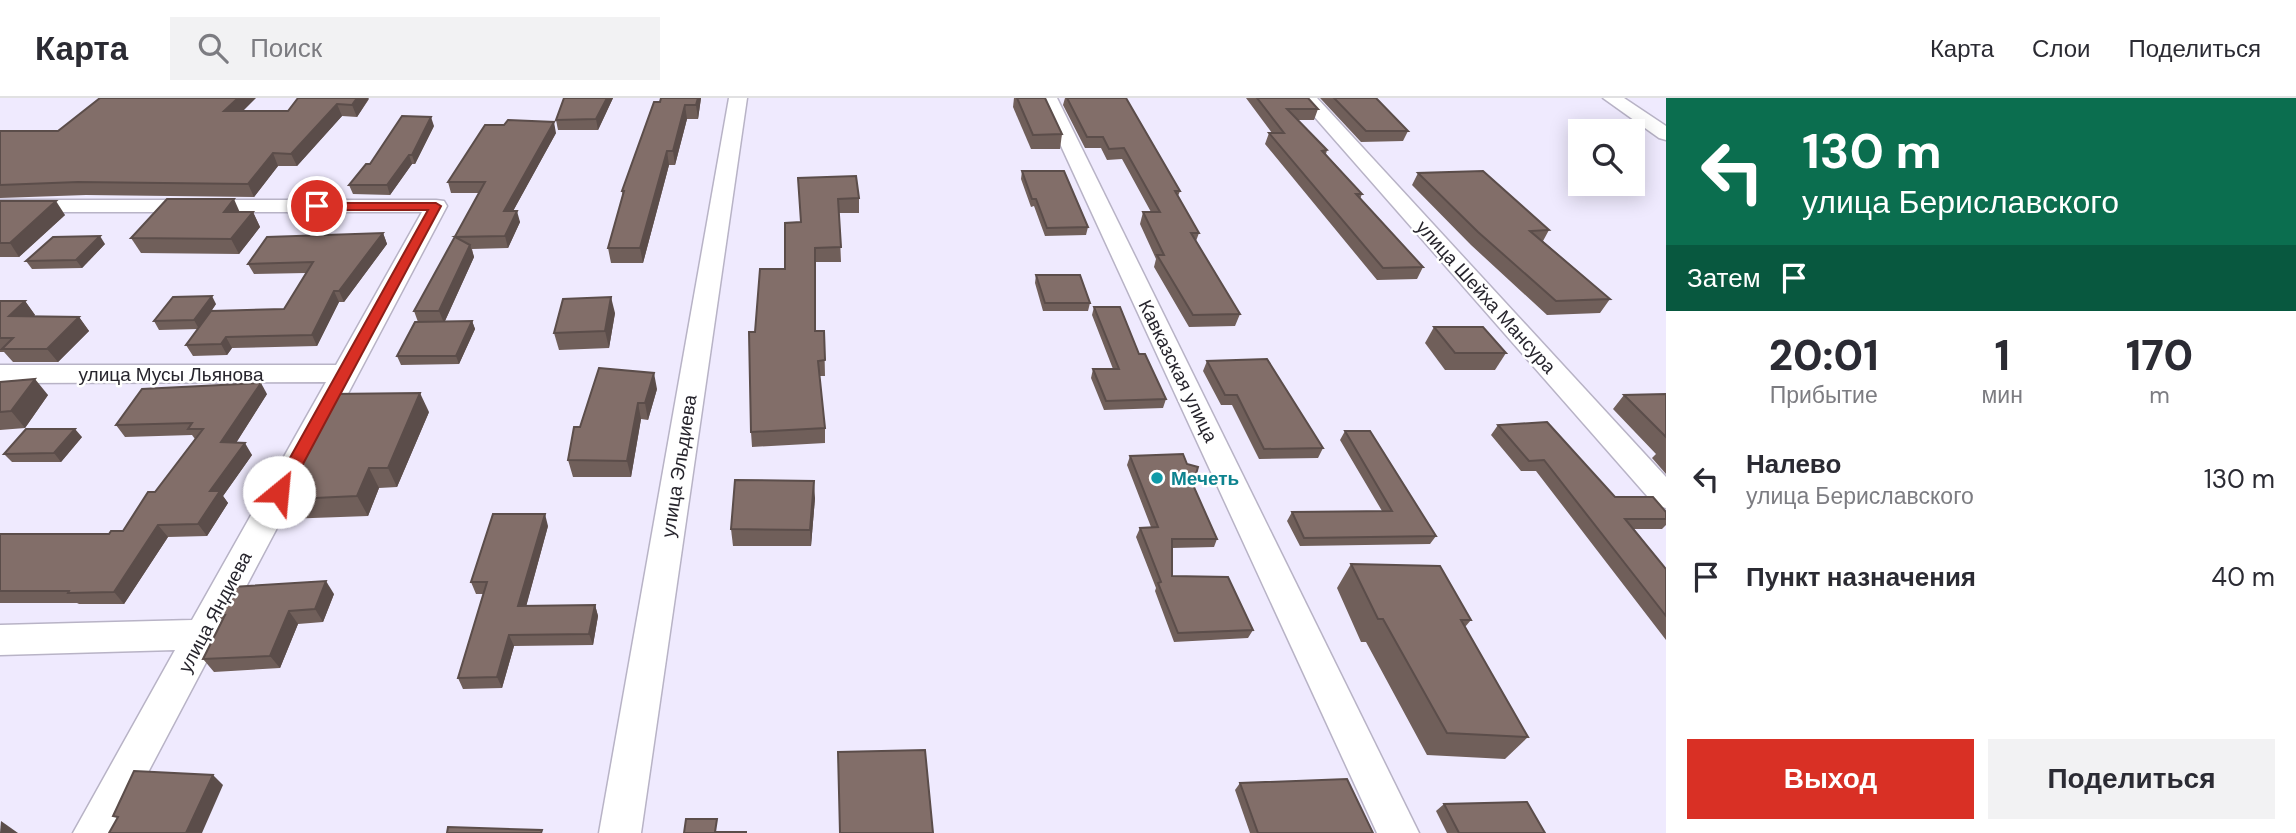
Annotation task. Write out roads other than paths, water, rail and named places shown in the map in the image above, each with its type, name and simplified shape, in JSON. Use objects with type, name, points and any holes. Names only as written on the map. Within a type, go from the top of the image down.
[{"type":"street","name":"улица Эльдиева","points":[[620,833],[738,98]]},
{"type":"street","name":"Кавказская улица","points":[[1048,98],[1398,833]]},
{"type":"street","name":"улица Шейха Мансура","points":[[1307,98],[1666,497]]},
{"type":"street","points":[[1612,98],[1666,134]]},
{"type":"street","name":"улица Яндиева","points":[[0,206],[436,206],[342,373],[204,634],[94,833]]},
{"type":"street","name":"улица Мусы Льянова","points":[[0,374],[342,373]]},
{"type":"street","points":[[0,640],[204,634]]},
{"type":"place","name":"Мечеть","points":[[1157,478]]}]
